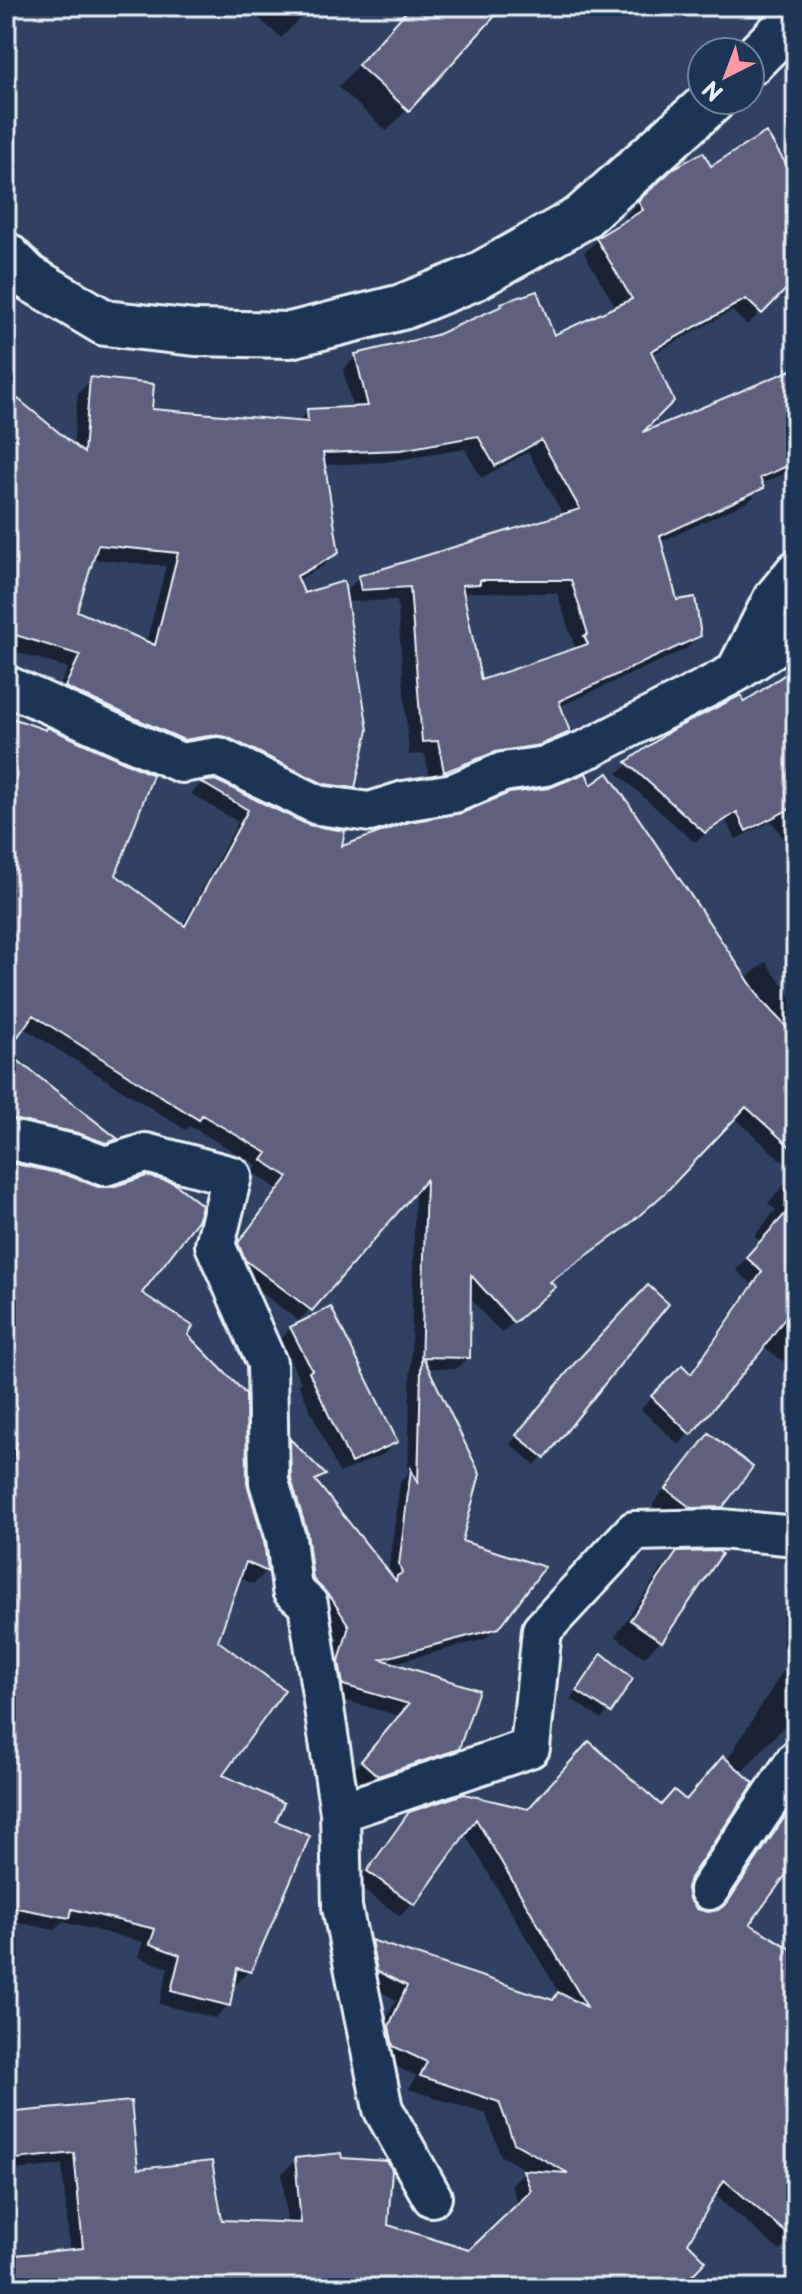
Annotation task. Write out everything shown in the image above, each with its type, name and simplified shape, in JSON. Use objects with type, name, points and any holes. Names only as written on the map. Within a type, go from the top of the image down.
[{"type":"street","points":[[766,47],[796,17]]},
{"type":"street","points":[[6,255],[28,277],[105,323],[195,333],[290,335],[402,307],[476,277],[581,218],[695,116]]},
{"type":"street","points":[[735,673],[773,598],[796,570]]},
{"type":"street","points":[[6,685],[181,763],[218,757],[318,805],[370,812],[404,801],[454,793],[503,772],[546,766],[590,748],[735,673],[796,633]]},
{"type":"street","points":[[6,1139],[73,1154],[105,1166],[146,1153],[232,1176],[215,1245],[267,1363],[269,1482],[286,1538],[292,1590],[308,1604],[340,1812],[342,1907],[383,2109],[432,2197]]},
{"type":"street","points":[[340,1812],[530,1748],[542,1630],[634,1531],[721,1529],[796,1536]]},
{"type":"street","points":[[709,1890],[796,1760]]},
{"type":"building","points":[[411,6],[504,6],[409,111],[358,65]]},
{"type":"building","points":[[766,132],[796,180],[796,279],[762,314],[746,299],[651,351],[674,401],[643,432],[796,368],[796,462],[760,478],[764,488],[660,536],[677,600],[695,597],[701,636],[559,701],[570,732],[540,745],[495,752],[444,772],[438,741],[422,742],[410,587],[361,590],[358,576],[580,509],[541,440],[495,466],[478,436],[401,450],[323,453],[339,553],[297,576],[304,593],[344,581],[368,730],[355,788],[324,784],[227,737],[214,735],[184,740],[65,687],[80,655],[6,632],[6,389],[84,453],[90,377],[154,384],[152,409],[308,422],[307,409],[368,406],[355,354],[436,335],[502,306],[501,303],[537,291],[554,335],[632,299],[596,238],[643,210],[638,201],[674,168],[703,152],[711,166]],"holes":[[[98,545],[178,553],[155,645],[77,611]],[[480,580],[571,580],[588,634],[584,636],[588,644],[481,680],[462,585],[480,584]]]},
{"type":"building","points":[[796,667],[796,806],[746,831],[737,812],[705,833],[626,762],[670,731],[741,695],[744,702]]},
{"type":"building","points":[[6,716],[46,730],[47,727],[153,775],[116,875],[185,926],[248,810],[201,782],[215,780],[308,825],[345,831],[342,846],[409,822],[462,813],[509,793],[549,788],[586,773],[591,785],[608,773],[763,1002],[796,1037],[796,1152],[746,1107],[666,1192],[625,1228],[550,1282],[556,1287],[514,1323],[471,1275],[470,1358],[423,1357],[480,1474],[462,1541],[545,1567],[499,1628],[381,1659],[479,1690],[459,1749],[378,1776],[361,1761],[409,1704],[343,1685],[339,1661],[349,1626],[332,1599],[313,1579],[307,1532],[291,1479],[290,1439],[326,1475],[315,1480],[396,1581],[402,1573],[399,1565],[411,1469],[418,1484],[426,1180],[312,1311],[245,1260],[238,1243],[288,1177],[262,1160],[267,1153],[202,1115],[199,1120],[33,1015],[7,1052],[118,1139],[106,1143],[78,1133],[6,1118]]},
{"type":"building","points":[[6,1162],[67,1175],[98,1187],[112,1187],[147,1176],[174,1183],[202,1205],[198,1220],[142,1293],[193,1326],[188,1335],[246,1394],[247,1483],[264,1542],[268,1572],[246,1562],[218,1641],[285,1690],[223,1775],[284,1803],[276,1821],[310,1836],[251,1972],[237,1968],[230,2006],[171,1991],[180,1955],[150,1944],[155,1929],[72,1909],[70,1918],[6,1906],[6,1486],[17,1443],[6,1439]]},
{"type":"building","points":[[796,1202],[796,1302],[760,1353],[691,1435],[651,1396],[682,1365],[691,1374],[762,1272],[746,1257]]},
{"type":"building","points":[[648,1285],[669,1304],[545,1458],[516,1435],[574,1364]]},
{"type":"building","points":[[331,1307],[398,1442],[351,1463],[309,1372],[312,1370],[290,1327]]},
{"type":"building","points":[[709,1433],[753,1467],[723,1507],[691,1508],[666,1489]]},
{"type":"building","points":[[719,1551],[722,1554],[662,1642],[630,1620],[677,1552]]},
{"type":"building","points":[[602,1653],[633,1679],[611,1713],[577,1691]]},
{"type":"building","points":[[589,1741],[661,1805],[674,1790],[686,1800],[723,1756],[754,1783],[690,1878],[687,1888],[689,1899],[697,1909],[708,1912],[718,1910],[727,1903],[788,1812],[796,1819],[796,1861],[750,1924],[796,1952],[796,2241],[724,2180],[688,2243],[706,2261],[680,2288],[6,2288],[6,2256],[83,2248],[74,2153],[6,2160],[6,2113],[131,2101],[138,2169],[212,2161],[222,2220],[301,2223],[295,2158],[341,2153],[342,2158],[387,2161],[392,2170],[388,2225],[469,2250],[531,2191],[523,2170],[568,2173],[514,2143],[499,2102],[420,2076],[427,2062],[393,2046],[389,2026],[407,1986],[377,1971],[371,1940],[553,2000],[558,1992],[587,2007],[476,1819],[415,1905],[367,1871],[409,1812],[464,1794],[528,1809]]}]
